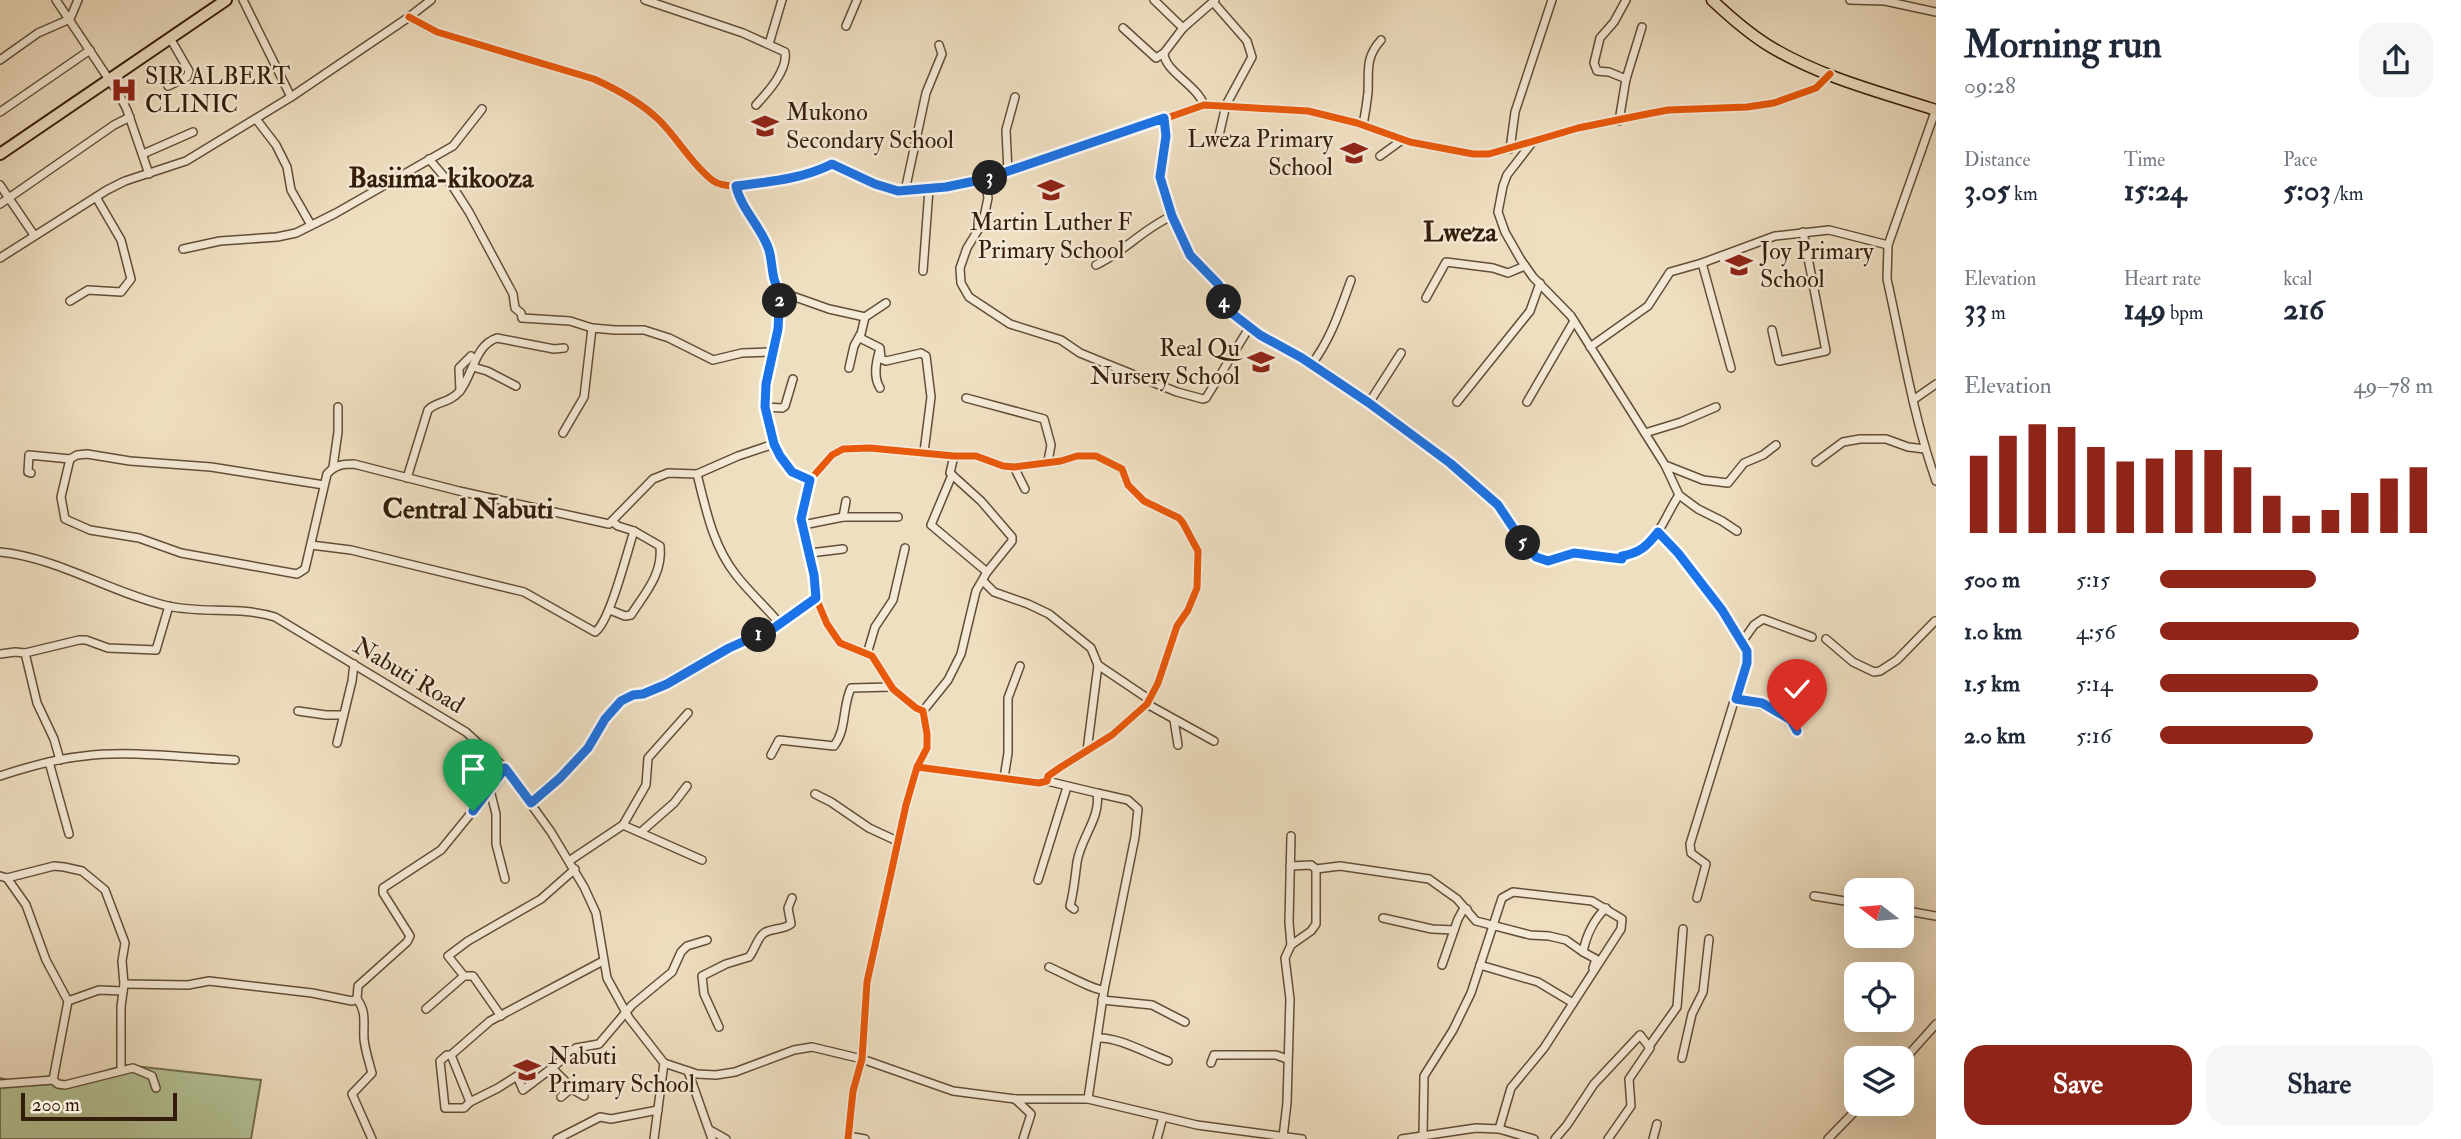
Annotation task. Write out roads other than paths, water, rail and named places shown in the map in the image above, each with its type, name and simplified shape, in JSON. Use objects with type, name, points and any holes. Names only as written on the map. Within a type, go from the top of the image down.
[{"type":"highway","points":[[0,154],[226,0]]},
{"type":"main road","points":[[1712,0],[1766,44],[1790,57],[1830,74],[1936,110]]},
{"type":"street","points":[[56,0],[110,79],[130,117],[149,174]]},
{"type":"street","points":[[0,60],[38,33],[70,19],[78,0]]},
{"type":"street","points":[[243,0],[291,97]]},
{"type":"street","points":[[0,258],[125,181],[186,161],[256,119],[409,17],[430,0]]},
{"type":"street","points":[[645,0],[785,52],[787,55],[773,83],[756,105]]},
{"type":"street","points":[[769,44],[782,0]]},
{"type":"street","points":[[846,26],[857,0]]},
{"type":"street","points":[[1153,0],[1183,28]]},
{"type":"street","points":[[1510,149],[1515,112],[1552,0]]},
{"type":"street","points":[[1626,0],[1614,22],[1600,38],[1594,63],[1597,71],[1609,72],[1626,79]]},
{"type":"street","points":[[1850,0],[1885,1],[1936,12]]},
{"type":"street","points":[[1123,28],[1156,58],[1164,53],[1183,28],[1214,1],[1252,51],[1252,57],[1226,105],[1218,141]]},
{"type":"street","points":[[409,17],[437,32],[599,82],[655,117],[713,181],[736,186],[774,181],[832,164],[875,184],[905,191],[929,189],[1008,172],[1204,105],[1298,109],[1363,125],[1402,140],[1473,154],[1510,149],[1568,131],[1668,110],[1746,107],[1774,103],[1816,88],[1830,74]]},
{"type":"street","points":[[1619,121],[1626,79],[1642,27]]},
{"type":"street","points":[[168,86],[187,77],[189,71],[170,38]]},
{"type":"street","points":[[1363,125],[1369,57],[1381,40]]},
{"type":"street","points":[[905,191],[926,93],[942,54],[939,45]]},
{"type":"street","points":[[0,112],[90,50]]},
{"type":"street","points":[[1164,53],[1165,63],[1197,91],[1204,105]]},
{"type":"street","points":[[1008,172],[1006,130],[1015,97]]},
{"type":"street","points":[[183,250],[220,241],[286,235],[311,225],[453,145],[482,109]]},
{"type":"street","points":[[1936,110],[1888,246],[1887,279],[1913,400],[1936,481]]},
{"type":"street","points":[[0,204],[114,125],[130,117]]},
{"type":"street","points":[[1164,118],[1166,136],[1160,177],[1172,216],[1190,255],[1219,285],[1229,311],[1249,328],[1369,403],[1472,481],[1498,505],[1531,553],[1548,561],[1574,553],[1622,559],[1622,556],[1637,554],[1658,532],[1679,495]]},
{"type":"street","points":[[256,119],[276,145],[292,190],[311,225]]},
{"type":"street","points":[[143,154],[193,132]]},
{"type":"street","points":[[1380,156],[1402,140]]},
{"type":"street","points":[[1531,143],[1507,175],[1498,208],[1505,232],[1525,266],[1574,321],[1665,465],[1679,495],[1737,531]]},
{"type":"street","points":[[429,159],[453,187],[469,212],[513,294],[515,308],[522,318],[570,321],[609,330],[644,330],[669,338],[713,360],[743,353],[774,354]]},
{"type":"street","points":[[985,179],[988,198],[983,222],[964,256],[960,279],[968,297],[1006,322],[1061,340],[1080,353],[1177,392],[1203,399],[1249,328]]},
{"type":"street","points":[[0,185],[34,236]]},
{"type":"street","points":[[736,186],[766,244],[775,285],[780,292],[836,311],[865,317]]},
{"type":"street","points":[[923,271],[929,189]]},
{"type":"street","points":[[70,301],[92,289],[121,292],[131,279],[121,240],[96,197]]},
{"type":"street","points":[[1096,265],[1122,251],[1157,223],[1172,216]]},
{"type":"street","points":[[1590,347],[1648,306],[1670,272],[1702,264],[1765,238],[1822,230],[1842,232],[1888,246]]},
{"type":"street","points":[[1772,330],[1779,361],[1826,351],[1803,232]]},
{"type":"street","points":[[1426,298],[1446,262],[1493,268],[1508,273],[1525,266]]},
{"type":"street","points":[[1702,264],[1721,341],[1731,368]]},
{"type":"street","points":[[1311,365],[1332,333],[1351,280]]},
{"type":"street","points":[[1457,402],[1530,311],[1540,283]]},
{"type":"street","points":[[780,292],[765,407],[774,444],[792,472],[810,480]]},
{"type":"street","points":[[849,368],[865,317],[886,303]]},
{"type":"street","points":[[1527,402],[1574,321]]},
{"type":"street","points":[[563,433],[584,397],[592,328]]},
{"type":"street","points":[[860,335],[860,338],[880,348]]},
{"type":"street","points":[[407,478],[428,410],[431,406],[449,401],[460,391],[488,341],[497,338],[554,349],[564,348]]},
{"type":"street","points":[[880,348],[876,363],[876,382],[880,388]]},
{"type":"street","points":[[880,348],[881,359],[886,361],[921,353],[927,358],[931,397],[924,452]]},
{"type":"street","points":[[1369,403],[1401,353]]},
{"type":"street","points":[[460,391],[459,368],[471,356]]},
{"type":"street","points":[[473,367],[516,386]]},
{"type":"street","points":[[765,407],[785,406],[793,379]]},
{"type":"street","points":[[1913,400],[1936,384]]},
{"type":"street","points":[[966,398],[1044,419],[1051,444],[1048,461]]},
{"type":"street","points":[[70,459],[61,497],[63,512],[69,523],[90,530],[139,538],[181,553],[302,573],[324,485],[333,467],[338,407]]},
{"type":"street","points":[[1644,433],[1681,422],[1716,407]]},
{"type":"street","points":[[1816,462],[1843,442],[1860,439],[1886,439],[1908,447],[1925,449]]},
{"type":"street","points":[[333,467],[354,464],[608,524],[613,522],[653,479],[668,473],[697,474],[774,444]]},
{"type":"street","points":[[1665,465],[1703,480],[1728,483],[1744,463],[1763,455],[1776,445]]},
{"type":"street","points":[[923,711],[891,687],[872,656],[839,643],[827,624],[816,598],[810,553],[801,519],[810,480],[832,455],[843,449],[870,448],[975,456],[1014,467],[1061,461],[1077,456],[1096,456],[1122,469],[1131,490],[1144,501],[1179,518],[1196,544],[1198,551],[1195,592],[1188,610],[1177,626],[1165,664],[1148,702],[1112,735],[1061,766],[1048,776],[1047,781]]},
{"type":"street","points":[[31,473],[29,455],[70,459],[87,454],[130,461],[211,467],[324,485]]},
{"type":"street","points":[[866,1139],[848,1138],[853,1091],[862,1059],[867,982],[897,841],[917,767],[927,748],[923,711],[951,676],[968,631],[974,596],[987,572],[1010,546],[1012,537],[981,501],[952,475],[949,470],[954,456]]},
{"type":"street","points":[[1014,467],[1025,489]]},
{"type":"street","points":[[697,474],[707,515],[727,560],[736,575],[780,624]]},
{"type":"street","points":[[952,475],[931,525],[987,572]]},
{"type":"street","points":[[843,517],[846,501]]},
{"type":"street","points":[[803,525],[843,517],[898,517]]},
{"type":"street","points":[[610,610],[625,616],[631,615],[653,583],[659,567],[660,546],[613,522]]},
{"type":"street","points":[[311,545],[351,550],[524,592],[595,632],[600,629],[610,610],[634,531]]},
{"type":"street","points":[[1658,532],[1678,553],[1734,628],[1748,656],[1690,844],[1691,853],[1706,864],[1697,898]]},
{"type":"street","points":[[867,654],[875,627],[893,600],[905,548]]},
{"type":"street","points":[[810,553],[843,549]]},
{"type":"street","name":"Nabuti Road","points":[[0,552],[43,561],[169,606],[194,610],[249,610],[275,617],[466,732],[505,768],[575,869],[596,913],[607,978],[626,1013],[664,1062]]},
{"type":"street","points":[[983,581],[994,592],[1049,614],[1088,644],[1098,665],[1174,720],[1214,741]]},
{"type":"street","points":[[531,803],[582,755],[596,737],[605,719],[621,701],[667,684],[729,648],[780,624],[816,598]]},
{"type":"street","points":[[0,654],[25,653],[79,640],[108,648],[156,650],[169,606]]},
{"type":"street","points":[[1742,642],[1758,621],[1763,619],[1812,637]]},
{"type":"street","points":[[1826,639],[1853,662],[1874,672],[1881,671],[1897,660],[1936,621]]},
{"type":"street","points":[[25,653],[37,703],[54,739],[60,760]]},
{"type":"street","points":[[337,743],[354,664]]},
{"type":"street","points":[[1087,751],[1098,665]]},
{"type":"street","points":[[1004,778],[1008,753],[1008,698],[1020,666]]},
{"type":"street","points":[[1792,723],[1803,718],[1813,706],[1817,690],[1805,678]]},
{"type":"street","points":[[771,755],[779,740],[834,746],[842,732],[851,688],[891,687]]},
{"type":"street","points":[[1736,699],[1762,703],[1792,723],[1797,731]]},
{"type":"street","points":[[299,711],[343,715]]},
{"type":"street","points":[[569,860],[623,825],[646,785],[648,758],[688,713]]},
{"type":"street","points":[[1174,720],[1178,745]]},
{"type":"street","points":[[0,776],[49,762],[99,755],[234,760]]},
{"type":"street","points":[[49,762],[69,834]]},
{"type":"street","points":[[917,767],[1039,783],[1047,781],[1128,800],[1138,809],[1135,837],[1102,1000],[1088,1099]]},
{"type":"street","points":[[372,1139],[352,1094],[372,1073],[364,1039],[365,1014],[358,999],[358,986],[407,942],[410,936],[383,893],[383,888],[441,850],[505,768]]},
{"type":"street","points":[[641,832],[674,803],[687,786]]},
{"type":"street","points":[[1038,880],[1067,787]]},
{"type":"street","points":[[490,790],[496,814],[496,844],[505,879]]},
{"type":"street","points":[[1074,909],[1070,906],[1077,861],[1097,812],[1097,793]]},
{"type":"street","points":[[815,794],[869,828],[897,841]]},
{"type":"street","points":[[623,825],[702,860]]},
{"type":"street","points":[[1283,1137],[1290,999],[1285,962],[1291,944],[1291,836]]},
{"type":"street","points":[[53,1080],[68,1001],[46,960],[26,905],[3,877],[60,866],[82,871],[101,885],[112,904],[125,943],[122,961],[124,987],[121,1070]]},
{"type":"street","points":[[1290,866],[1311,866],[1316,869],[1340,866],[1425,878],[1434,882],[1467,909],[1476,921],[1492,927],[1566,940],[1596,959],[1587,981]]},
{"type":"street","points":[[464,976],[448,956],[468,941],[541,899],[575,869]]},
{"type":"street","points":[[1291,944],[1311,931],[1316,923],[1316,869]]},
{"type":"street","points":[[1423,1136],[1426,1069],[1463,1012],[1500,901],[1513,892],[1592,901],[1622,919],[1623,924],[1544,1048],[1511,1088],[1499,1129]]},
{"type":"street","points":[[1814,896],[1844,901]]},
{"type":"street","points":[[719,1027],[704,994],[702,976],[726,964],[749,957],[766,932],[791,924],[788,908],[792,898]]},
{"type":"street","points":[[1583,952],[1587,936],[1606,908]]},
{"type":"street","points":[[1442,965],[1461,912],[1467,909]]},
{"type":"street","points":[[1914,912],[1936,916]]},
{"type":"street","points":[[1383,918],[1432,929],[1454,930]]},
{"type":"street","points":[[1608,1139],[1629,1110],[1632,1100],[1629,1079],[1678,1007],[1683,929]]},
{"type":"street","points":[[1682,1058],[1692,1014],[1703,992],[1709,939]]},
{"type":"street","points":[[603,961],[490,1021],[451,1055],[440,1061],[445,1108],[464,1108],[517,1076],[523,1090],[576,1048],[599,1045],[626,1013],[672,972],[681,952],[687,946],[707,940]]},
{"type":"street","points":[[1480,965],[1538,982],[1573,1003]]},
{"type":"street","points":[[1049,967],[1097,990],[1104,990]]},
{"type":"street","points":[[426,1009],[464,976],[473,976],[501,1016]]},
{"type":"street","points":[[68,1001],[99,990],[188,985],[209,981],[312,993],[352,1001],[358,999]]},
{"type":"street","points":[[1102,1000],[1152,1005],[1185,1022]]},
{"type":"street","points":[[1914,1049],[1936,1024]]},
{"type":"street","points":[[1555,1139],[1594,1084],[1637,1036],[1641,1036],[1650,1045]]},
{"type":"street","points":[[1098,1038],[1134,1046],[1168,1062]]},
{"type":"street","points":[[654,1139],[664,1062],[688,1071],[716,1075],[734,1072],[794,1050],[812,1047],[862,1059],[953,1091],[1015,1099],[1088,1099],[1197,1125],[1302,1139]]},
{"type":"street","points":[[451,1055],[470,1102]]},
{"type":"street","points":[[1211,1063],[1214,1055],[1276,1055],[1287,1059]]},
{"type":"street","points":[[0,1084],[53,1080],[65,1085],[132,1068],[152,1076],[156,1088]]},
{"type":"street","points":[[552,1068],[584,1097]]},
{"type":"street","points":[[688,1071],[712,1139]]},
{"type":"street","points":[[561,1097],[572,1088]]},
{"type":"street","points":[[1015,1099],[1031,1114],[1023,1139]]},
{"type":"street","points":[[557,1139],[600,1117],[611,1119],[657,1110]]},
{"type":"street","points":[[1828,1139],[1850,1116]]},
{"type":"street","points":[[1157,1139],[1163,1117]]},
{"type":"street","points":[[1653,1139],[1657,1124]]},
{"type":"street","points":[[1402,1139],[1456,1129],[1499,1129],[1534,1139]]},
{"type":"street","points":[[710,1130],[726,1139]]},
{"type":"place","name":"SIR ALBERT CLINIC","points":[[124,90]]},
{"type":"place","name":"Mukono Secondary School","points":[[765,126]]},
{"type":"place","name":"Lweza Primary School","points":[[1354,153]]},
{"type":"place","name":"Martin Luther F Primary School","points":[[1051,190]]},
{"type":"place","name":"Joy Primary School","points":[[1739,265]]},
{"type":"place","name":"Real Qu Nursery School","points":[[1261,362]]},
{"type":"place","name":"Nabuti Primary School","points":[[527,1070]]},
{"type":"district","name":"Basiima-kikooza","points":[[441,177]]},
{"type":"district","name":"Lweza","points":[[1460,231]]},
{"type":"district","name":"Central Nabuti","points":[[468,508]]}]
